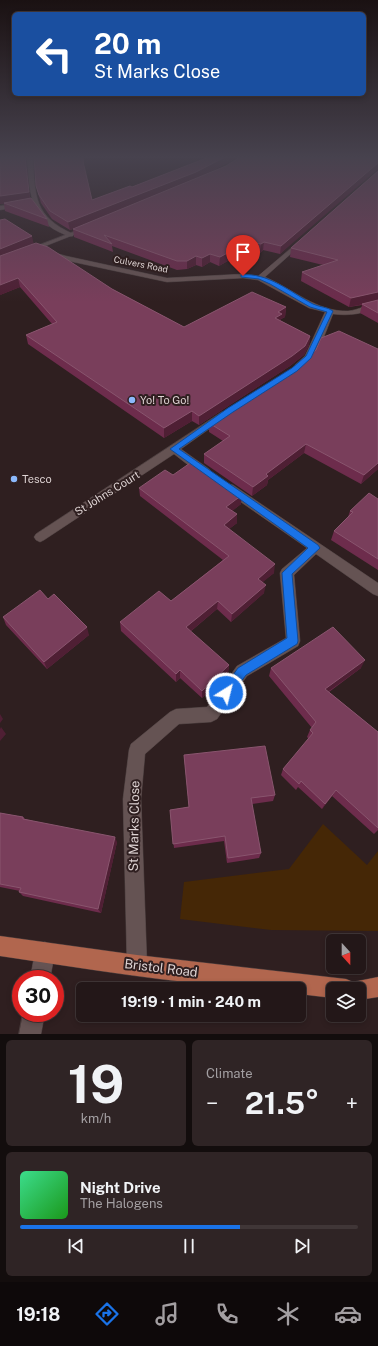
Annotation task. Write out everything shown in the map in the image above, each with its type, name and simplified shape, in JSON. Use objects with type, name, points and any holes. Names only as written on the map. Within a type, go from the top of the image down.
[{"type":"main road","name":"Bristol Road","points":[[0,946],[137,965],[326,987]]},
{"type":"main road","points":[[366,989],[378,987]]},
{"type":"street","points":[[0,208],[16,205]]},
{"type":"street","points":[[36,205],[46,221],[55,229],[71,235]]},
{"type":"street","points":[[0,262],[96,225]]},
{"type":"street","points":[[260,278],[306,238]]},
{"type":"street","name":"Culvers Road","points":[[37,249],[64,258],[167,280],[243,276],[260,278],[272,283],[312,306],[330,311],[348,313],[364,310],[378,304]]},
{"type":"street","points":[[294,369],[309,357],[330,311]]},
{"type":"street","name":"St Johns Court","points":[[40,537],[174,449],[230,410]]},
{"type":"street","points":[[174,449],[315,548],[378,590]]},
{"type":"street","name":"St Marks Close","points":[[137,965],[132,799],[137,750],[176,717],[211,714],[242,672],[293,641],[287,573],[315,548]]},
{"type":"street","points":[[42,970],[45,952]]},
{"type":"street","points":[[30,1034],[32,1022]]},
{"type":"shaded area","points":[[323,824],[367,865],[378,851],[378,931],[271,930],[180,919],[184,882],[289,869]]},
{"type":"building","points":[[10,205],[37,205],[47,219]]},
{"type":"building","points":[[46,205],[111,205],[68,222],[50,211]]},
{"type":"building","points":[[131,205],[329,205],[281,246],[264,242],[261,244],[252,242],[250,244],[246,243],[220,257],[210,254],[202,258],[196,256],[187,261],[177,261],[104,235],[112,244],[73,229]]},
{"type":"building","points":[[339,205],[378,205],[378,292],[351,298],[302,272],[338,260],[291,248]]},
{"type":"building","points":[[5,219],[32,236],[0,249],[0,220]]},
{"type":"building","points":[[36,243],[48,247],[112,289],[184,327],[252,292],[286,307],[278,312],[282,314],[275,318],[310,336],[305,346],[292,356],[199,416],[192,411],[164,428],[26,335],[57,322],[18,278],[0,285],[0,256]]},
{"type":"building","points":[[378,300],[378,313],[362,304]]},
{"type":"building","points":[[339,331],[378,349],[378,463],[364,475],[306,444],[266,474],[268,476],[253,487],[204,454],[230,436],[209,423],[299,364],[316,350],[321,338]]},
{"type":"building","points":[[193,461],[242,495],[226,507],[237,514],[224,525],[275,564],[258,579],[266,585],[232,614],[218,601],[186,627],[229,665],[202,691],[180,670],[176,674],[120,622],[159,591],[171,601],[229,556],[139,488],[165,470],[173,475]]},
{"type":"building","points":[[369,493],[378,499],[378,559],[334,531],[353,512],[350,511]]},
{"type":"building","points":[[40,590],[48,599],[54,594],[87,627],[44,662],[3,617]]},
{"type":"building","points":[[333,627],[365,660],[325,689],[378,732],[378,828],[336,790],[325,804],[301,781],[299,784],[283,769],[313,733],[310,730],[316,722],[271,668]]},
{"type":"building","points":[[265,746],[275,795],[251,798],[261,853],[228,858],[225,836],[173,844],[170,810],[189,807],[184,755]]},
{"type":"building","points":[[0,813],[115,837],[98,909],[19,892],[21,888],[0,884]]},
{"type":"place","name":"Yo! To Go!","points":[[132,400]]},
{"type":"place","name":"Tesco","points":[[14,479]]},
{"type":"route","points":[[226,693],[242,672],[293,641],[287,573],[315,548],[174,449],[230,410],[294,369],[309,357],[330,311],[312,306],[272,283],[260,278],[243,276]]}]
